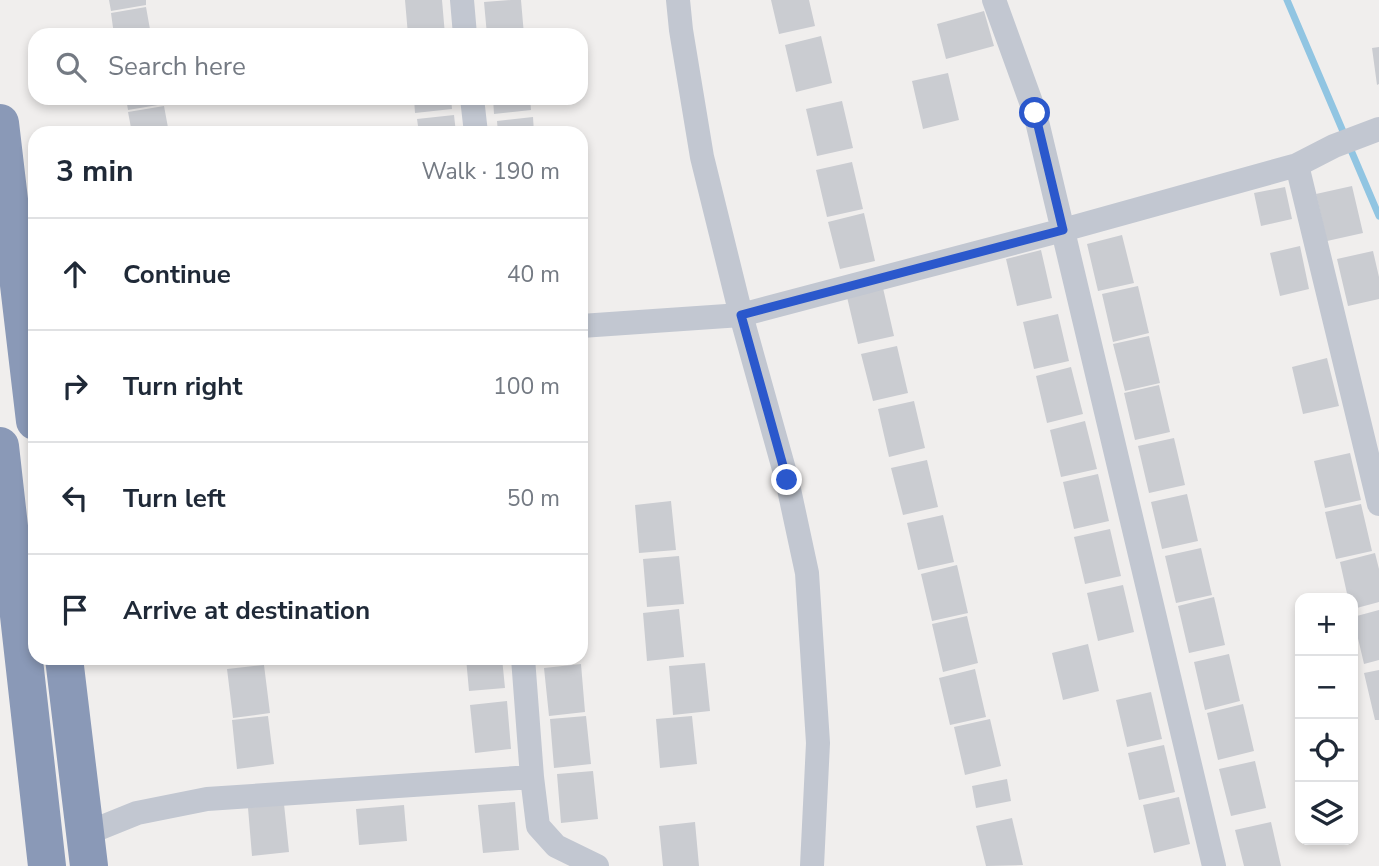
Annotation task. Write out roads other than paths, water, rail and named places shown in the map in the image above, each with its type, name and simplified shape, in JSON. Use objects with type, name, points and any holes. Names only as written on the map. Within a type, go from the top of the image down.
[{"type":"highway","points":[[0,123],[28,361]]},
{"type":"highway","points":[[0,446],[11,656],[47,866]]},
{"type":"highway","points":[[65,665],[87,850]]},
{"type":"street","points":[[462,0],[464,28]]},
{"type":"street","points":[[678,0],[702,157],[741,315],[787,480],[807,573],[818,743],[812,866]]},
{"type":"street","points":[[994,0],[1035,113],[1214,866]]},
{"type":"street","points":[[473,105],[475,126]]},
{"type":"street","points":[[588,326],[741,315],[1063,230],[1297,164],[1377,129]]},
{"type":"street","points":[[1297,164],[1379,504]]},
{"type":"street","points":[[524,665],[538,826],[556,846],[597,866]]},
{"type":"street","points":[[87,850],[137,813],[207,799],[532,778]]},
{"type":"waterway","points":[[1287,0],[1379,216]]}]
